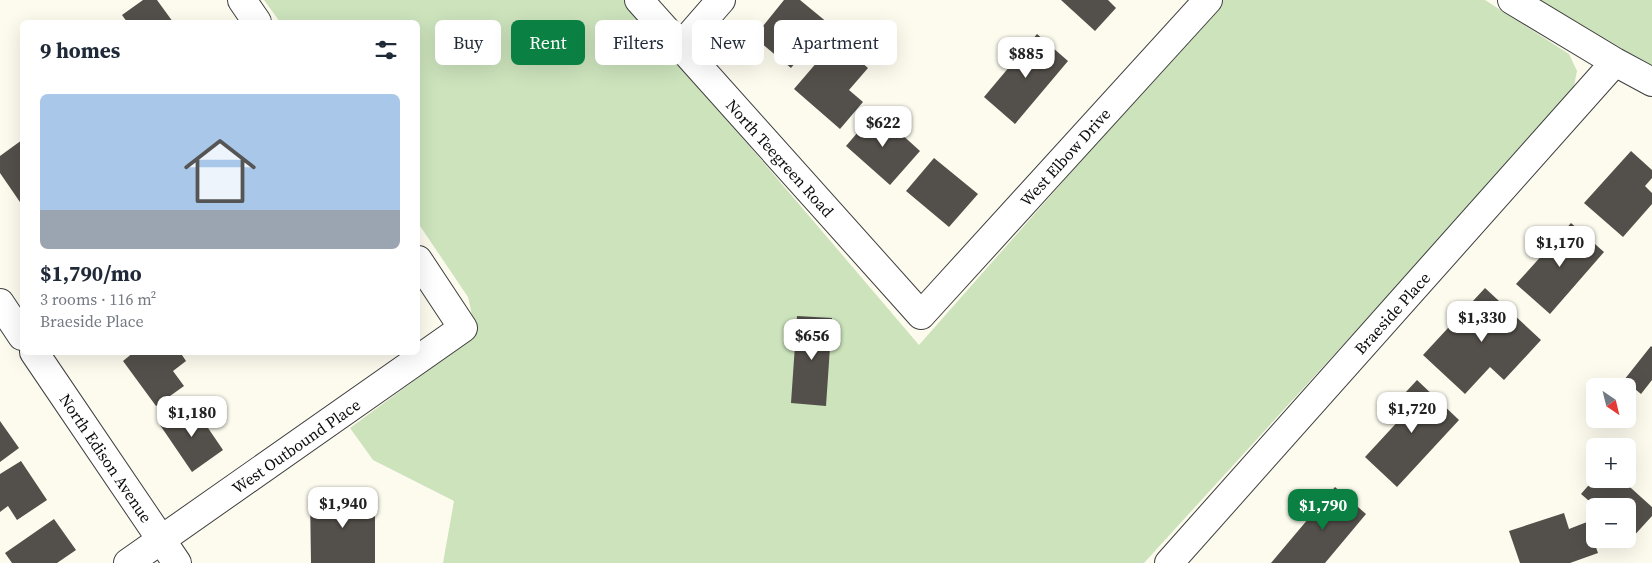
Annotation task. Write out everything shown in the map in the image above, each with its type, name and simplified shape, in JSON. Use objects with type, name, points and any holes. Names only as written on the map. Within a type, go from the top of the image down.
[{"type":"street","points":[[242,0],[256,20]]},
{"type":"street","name":"North Teegreen Road","points":[[639,0],[656,20]]},
{"type":"street","points":[[682,45],[721,0]]},
{"type":"street","name":"West Elbow Drive","points":[[922,315],[1208,0]]},
{"type":"street","points":[[1512,0],[1614,62],[1652,82]]},
{"type":"street","name":"North Teegreen Road","points":[[682,49],[922,315]]},
{"type":"street","name":"Braeside Place","points":[[1169,563],[1614,62]]},
{"type":"street","name":"West Outbound Place","points":[[128,563],[463,328],[420,263]]},
{"type":"street","points":[[0,303],[20,333]]},
{"type":"street","name":"North Edison Avenue","points":[[36,355],[177,563]]},
{"type":"green space","points":[[264,0],[625,0],[642,20],[595,20],[595,65],[680,65],[919,345],[1223,0],[1485,0],[1569,54],[1577,71],[1574,86],[1558,109],[1144,563],[443,563],[454,501],[373,460],[350,428],[472,338],[472,315],[468,297],[420,226],[420,20],[279,20]]},
{"type":"green space","points":[[1535,0],[1652,0],[1652,69]]},
{"type":"building","points":[[143,0],[157,0],[172,20],[126,20],[122,15]]},
{"type":"building","points":[[784,0],[800,0],[824,20],[774,20],[774,54],[764,45],[764,25]]},
{"type":"building","points":[[1061,0],[1108,0],[1116,8],[1095,31]]},
{"type":"building","points":[[1037,34],[1068,61],[1015,124],[984,97]]},
{"type":"building","points":[[815,65],[865,65],[868,68],[849,90],[863,102],[840,129],[794,89]]},
{"type":"building","points":[[876,111],[920,151],[890,185],[846,146]]},
{"type":"building","points":[[20,141],[20,202],[0,173],[0,156]]},
{"type":"building","points":[[1631,151],[1652,170],[1652,178],[1645,186],[1652,193],[1652,204],[1623,237],[1584,203]]},
{"type":"building","points":[[934,158],[978,194],[949,227],[906,191]]},
{"type":"building","points":[[1571,223],[1604,252],[1550,314],[1516,284]]},
{"type":"building","points":[[1485,288],[1541,340],[1504,380],[1490,367],[1465,394],[1423,355]]},
{"type":"building","points":[[797,316],[832,318],[826,406],[791,403]]},
{"type":"building","points":[[1651,346],[1652,380],[1641,394],[1636,390],[1636,378],[1626,378]]},
{"type":"building","points":[[130,355],[182,355],[186,361],[173,371],[184,386],[156,406],[123,361]]},
{"type":"building","points":[[1417,380],[1459,420],[1397,487],[1365,457],[1402,417],[1392,407]]},
{"type":"building","points":[[191,403],[223,450],[192,472],[160,425]]},
{"type":"building","points":[[0,421],[19,448],[0,462]]},
{"type":"building","points":[[21,461],[47,500],[17,520],[8,506],[0,512],[0,474]]},
{"type":"building","points":[[1335,487],[1366,514],[1325,563],[1271,563]]},
{"type":"building","points":[[1586,488],[1631,488],[1652,507],[1652,516],[1636,534],[1636,498],[1586,498],[1581,494]]},
{"type":"building","points":[[310,495],[375,495],[375,563],[311,563]]},
{"type":"building","points":[[1564,513],[1569,529],[1586,522],[1586,548],[1596,548],[1598,553],[1570,563],[1520,563],[1509,531]]},
{"type":"building","points":[[54,519],[76,550],[57,563],[12,563],[5,553]]}]
